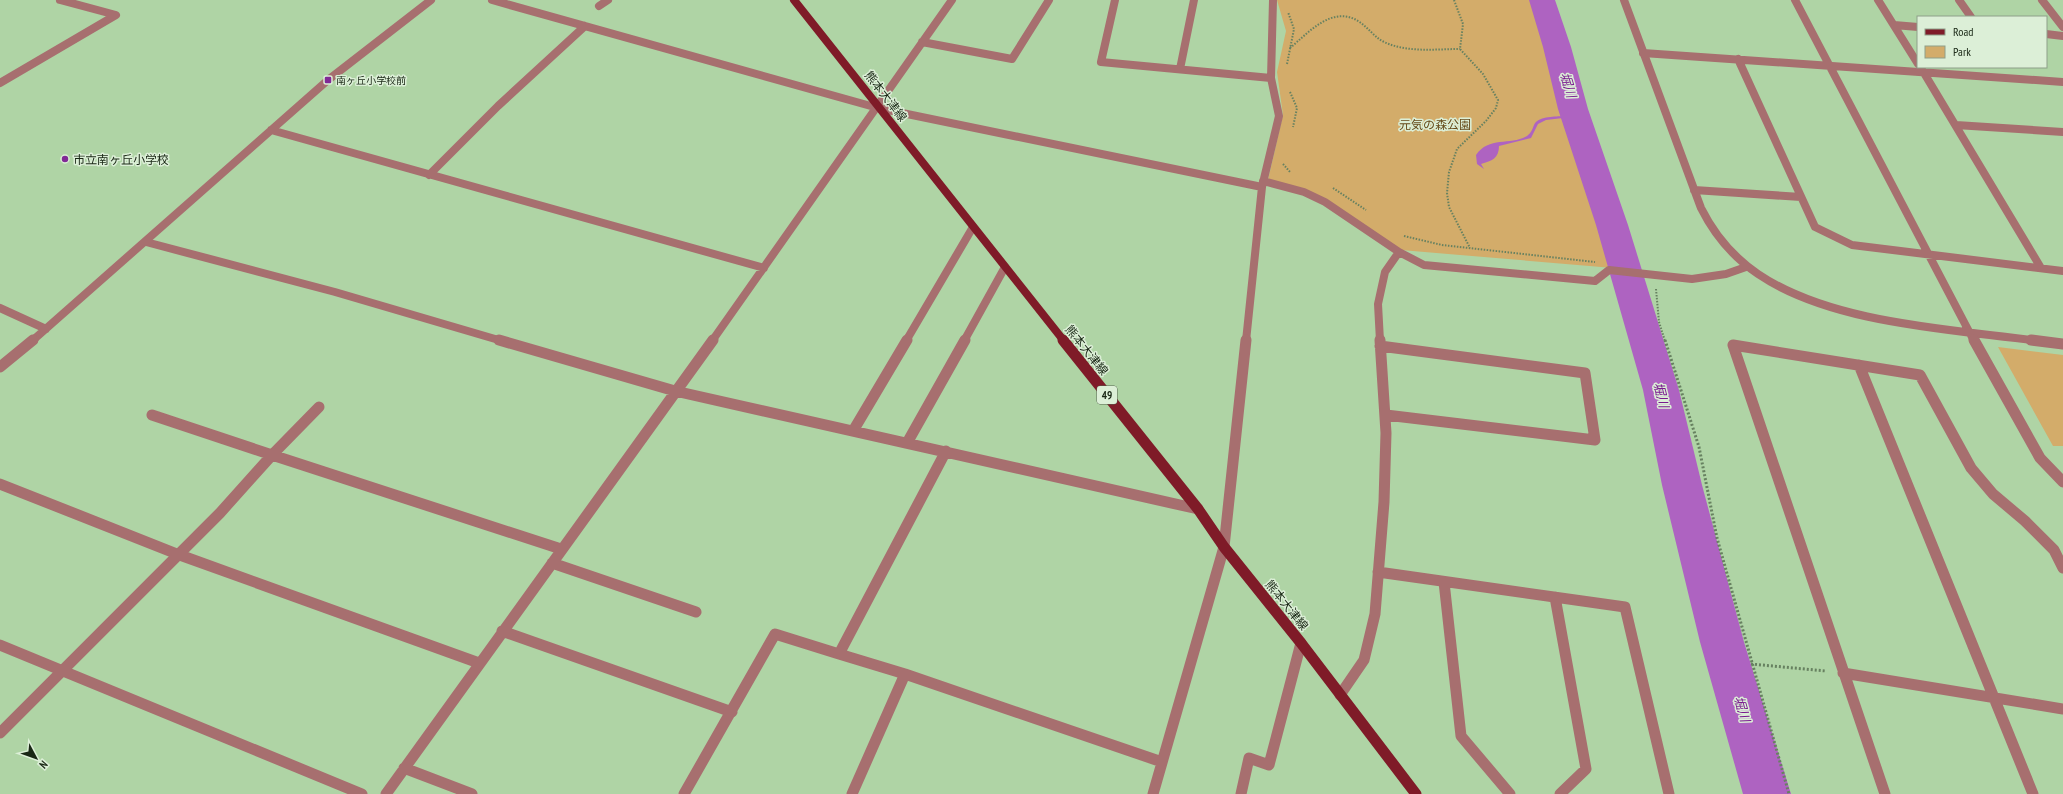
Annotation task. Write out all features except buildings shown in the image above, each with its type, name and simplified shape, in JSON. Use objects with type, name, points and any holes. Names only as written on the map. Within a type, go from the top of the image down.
[{"type":"main road","name":"熊本大津線","points":[[794,0],[973,228],[1198,509],[1224,546],[1301,643],[1416,794]]},
{"type":"street","points":[[0,83],[116,15],[60,0]]},
{"type":"street","points":[[0,367],[146,242],[328,80],[431,0]]},
{"type":"street","points":[[492,0],[878,108],[1304,192],[1325,202],[1399,252],[1424,265],[1595,281],[1610,270],[1692,279],[1726,274],[1746,267]]},
{"type":"street","points":[[509,5],[516,0]]},
{"type":"street","points":[[600,6],[608,0]]},
{"type":"street","points":[[386,794],[764,268],[878,108],[952,0]]},
{"type":"street","points":[[922,42],[1012,59],[1049,0]]},
{"type":"street","points":[[1115,0],[1101,62],[1270,78]]},
{"type":"street","points":[[1180,69],[1194,0]]},
{"type":"street","points":[[1153,794],[1224,546],[1263,184],[1279,116],[1270,78],[1273,0]]},
{"type":"street","points":[[1624,0],[1694,190],[1710,225],[1727,247],[1746,267],[1816,302],[1848,312],[1888,320],[1968,332],[2063,344]]},
{"type":"street","points":[[1795,0],[1930,256],[1968,332],[2040,458],[2063,482]]},
{"type":"street","points":[[1878,0],[1917,62]]},
{"type":"street","points":[[1959,0],[1970,16]]},
{"type":"street","points":[[2042,0],[2063,27]]},
{"type":"street","points":[[1894,25],[1917,26]]},
{"type":"street","points":[[428,175],[498,106],[585,26]]},
{"type":"street","points":[[2047,34],[2063,36]]},
{"type":"street","points":[[1643,53],[1922,70],[2063,82]]},
{"type":"street","points":[[1738,59],[1815,227],[1852,245],[1930,256],[2063,271]]},
{"type":"street","points":[[1922,70],[2041,268]]},
{"type":"street","points":[[1956,125],[2063,132]]},
{"type":"street","points":[[271,130],[764,268]]},
{"type":"street","points":[[1694,190],[1801,197]]},
{"type":"street","points":[[853,431],[973,228]]},
{"type":"street","points":[[146,242],[335,292],[675,391],[1198,509]]},
{"type":"street","points":[[1340,695],[1364,660],[1375,614],[1384,502],[1386,415],[1378,304],[1385,272],[1399,252]]},
{"type":"street","points":[[907,443],[1004,267]]},
{"type":"street","points":[[0,308],[46,329]]},
{"type":"street","points":[[1885,794],[1733,345],[1920,375],[1971,468],[1993,494],[2025,521],[2054,550],[2063,568]]},
{"type":"street","points":[[1380,346],[1585,373],[1595,440],[1386,415]]},
{"type":"street","points":[[1859,365],[2033,794]]},
{"type":"street","points":[[0,733],[63,671],[177,554],[220,513],[272,455],[319,407]]},
{"type":"street","points":[[152,415],[561,549]]},
{"type":"street","points":[[839,654],[946,451]]},
{"type":"street","points":[[0,484],[177,554],[479,663]]},
{"type":"street","points":[[552,563],[696,612]]},
{"type":"street","points":[[1378,572],[1625,606],[1669,794]]},
{"type":"street","points":[[1444,582],[1461,736],[1510,794]]},
{"type":"street","points":[[1556,597],[1586,768],[1560,794]]},
{"type":"street","points":[[502,631],[732,712]]},
{"type":"street","points":[[684,794],[775,634],[905,674],[1162,762]]},
{"type":"street","points":[[1241,794],[1249,758],[1269,765],[1301,643]]},
{"type":"street","points":[[0,644],[362,794]]},
{"type":"street","points":[[1843,673],[2063,709]]},
{"type":"street","points":[[852,794],[905,674]]},
{"type":"street","points":[[404,768],[472,794]]},
{"type":"path","points":[[1454,0],[1463,18],[1465,29],[1460,49]]},
{"type":"path","points":[[1286,70],[1294,29],[1287,9]]},
{"type":"path","points":[[1290,48],[1314,27],[1326,19],[1338,16],[1358,21],[1372,36],[1399,47],[1415,50],[1460,49],[1483,74],[1498,100],[1496,108],[1486,121],[1457,149],[1449,172],[1447,193],[1449,207],[1470,248]]},
{"type":"path","points":[[1288,87],[1297,108],[1291,134]]},
{"type":"path","points":[[1282,163],[1295,175]]},
{"type":"path","points":[[1332,188],[1340,191],[1360,204],[1371,215]]},
{"type":"path","points":[[1403,236],[1442,246],[1605,263],[1610,270]]},
{"type":"path","points":[[1656,286],[1658,322],[1699,447],[1717,538],[1751,664],[1789,794]]},
{"type":"path","points":[[1751,664],[1843,673]]},
{"type":"green space","name":"元気の森公園","points":[[1277,0],[1533,0],[1542,24],[1558,106],[1588,185],[1613,268],[1401,250],[1328,200],[1268,180],[1283,115],[1277,72],[1286,31]]},
{"type":"green space","points":[[1998,347],[2063,355],[2063,446],[2053,446]]},
{"type":"shaded area","points":[[1562,116],[1563,118],[1546,120],[1538,124],[1531,138],[1499,146],[1498,153],[1494,158],[1481,164],[1484,169],[1477,164],[1476,155],[1487,145],[1521,139],[1530,134],[1536,122],[1542,118]]},
{"type":"waterway","name":"堀川","points":[[1542,0],[1557,47],[1573,109],[1612,225],[1661,390],[1682,485],[1722,642],[1767,794]]},
{"type":"place","name":"南ヶ丘小学校前","points":[[328,80]]},
{"type":"place","name":"市立南ヶ丘小学校","points":[[65,159]]}]
